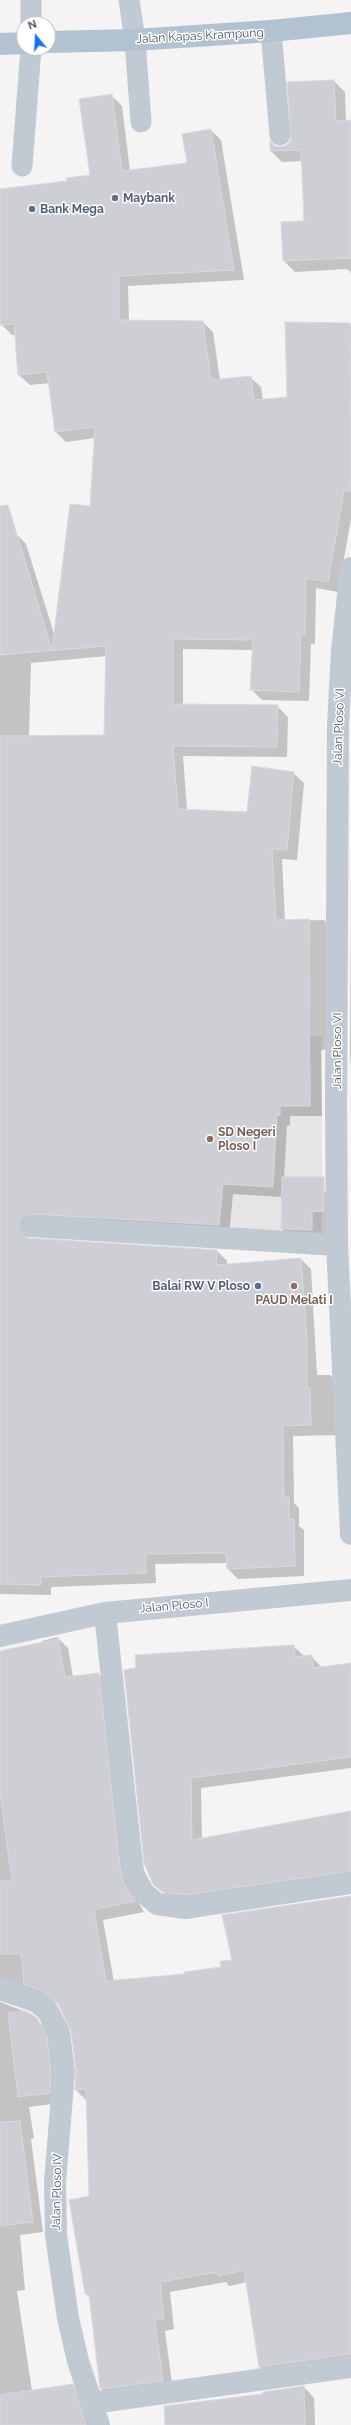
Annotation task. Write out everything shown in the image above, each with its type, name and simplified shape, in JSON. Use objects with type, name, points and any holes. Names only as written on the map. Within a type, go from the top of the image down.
[{"type":"main road","name":"Jalan Kapas Krampung","points":[[56,42],[135,40],[271,31],[351,23]]},
{"type":"main road","points":[[0,44],[16,43]]},
{"type":"street","name":"Jalan Ploso VI","points":[[351,568],[342,651],[340,696],[344,848],[337,1245],[351,1534]]},
{"type":"street","points":[[30,1226],[337,1245]]},
{"type":"street","name":"Jalan Ploso I","points":[[0,1636],[104,1613],[351,1587]]},
{"type":"street","points":[[104,1613],[132,1865],[143,1892],[157,1904],[185,1908],[351,1883]]},
{"type":"street","name":"Jalan Ploso IV","points":[[0,1989],[35,2001],[47,2010],[59,2032],[64,2072],[55,2182],[56,2235],[68,2318],[78,2361],[99,2425]]},
{"type":"street","points":[[92,2403],[351,2367]]},
{"type":"lane","points":[[31,16],[32,0]]},
{"type":"lane","points":[[129,0],[135,40],[141,122]]},
{"type":"lane","points":[[271,31],[280,135]]},
{"type":"lane","points":[[22,166],[30,56]]},
{"type":"shaded area","name":"SD Negeri Ploso I","points":[[322,1036],[322,1249],[93,1237],[102,1040]]},
{"type":"building","points":[[334,80],[336,121],[351,120],[351,258],[283,261],[281,222],[304,221],[301,150],[270,151],[270,141],[275,146],[281,147],[287,145],[291,140],[287,82]]},
{"type":"building","points":[[112,94],[122,171],[187,163],[182,134],[211,129],[234,270],[119,276],[119,320],[203,321],[211,380],[251,376],[254,400],[287,397],[285,322],[350,323],[351,491],[344,491],[328,582],[306,578],[305,634],[301,634],[299,692],[250,690],[253,640],[173,639],[173,704],[278,705],[277,747],[173,746],[178,809],[247,812],[252,766],[294,772],[287,850],[272,849],[276,920],[309,919],[310,1106],[280,1106],[280,1115],[277,1116],[273,1187],[223,1184],[219,1225],[31,1214],[20,1219],[18,1226],[23,1236],[29,1238],[217,1250],[216,1265],[301,1258],[307,1337],[307,1387],[310,1387],[311,1425],[283,1426],[284,1497],[289,1497],[289,1519],[294,1519],[295,1566],[227,1569],[226,1553],[146,1554],[146,1573],[41,1577],[41,1585],[0,1584],[0,736],[104,735],[106,646],[0,655],[0,506],[8,505],[52,650],[70,504],[90,506],[95,427],[55,432],[47,372],[18,375],[14,324],[0,325],[0,189],[67,181],[66,178],[90,175],[79,99]]},
{"type":"building","points":[[282,1177],[324,1177],[324,1211],[312,1212],[312,1230],[281,1229]]},
{"type":"building","points":[[58,1639],[65,1677],[99,1673],[120,1867],[123,1881],[135,1901],[94,1910],[106,1981],[184,1974],[184,1972],[221,1967],[220,1961],[232,1960],[222,1915],[351,1896],[351,2354],[259,2367],[244,2270],[218,2276],[217,2272],[160,2282],[164,2319],[155,2320],[163,2381],[100,2389],[89,2294],[85,2294],[69,2200],[89,2196],[86,2089],[75,2090],[76,2071],[71,2030],[58,2004],[42,1991],[24,1984],[21,1954],[0,1954],[0,1881],[12,1881],[0,1793],[0,1651]]},
{"type":"building","points":[[294,1645],[295,1657],[312,1655],[313,1668],[351,1663],[351,1757],[191,1778],[192,1840],[351,1811],[351,1871],[185,1895],[162,1892],[153,1884],[144,1863],[124,1670],[136,1668],[135,1655]]},
{"type":"building","points":[[26,2011],[37,2018],[47,2036],[51,2072],[50,2093],[18,2097],[8,2013]]},
{"type":"building","points":[[20,2121],[33,2222],[0,2226],[0,2122]]},
{"type":"building","points":[[73,2384],[86,2425],[0,2425],[0,2395]]},
{"type":"building","points":[[304,2386],[305,2425],[165,2425],[164,2406],[263,2394],[263,2392]]},
{"type":"place","name":"Maybank","points":[[115,198]]},
{"type":"place","name":"Bank Mega","points":[[32,209]]},
{"type":"place","name":"SD Negeri Ploso I","points":[[210,1139]]},
{"type":"place","name":"Balai RW V Ploso","points":[[258,1286]]},
{"type":"place","name":"PAUD Melati I","points":[[294,1286]]}]
